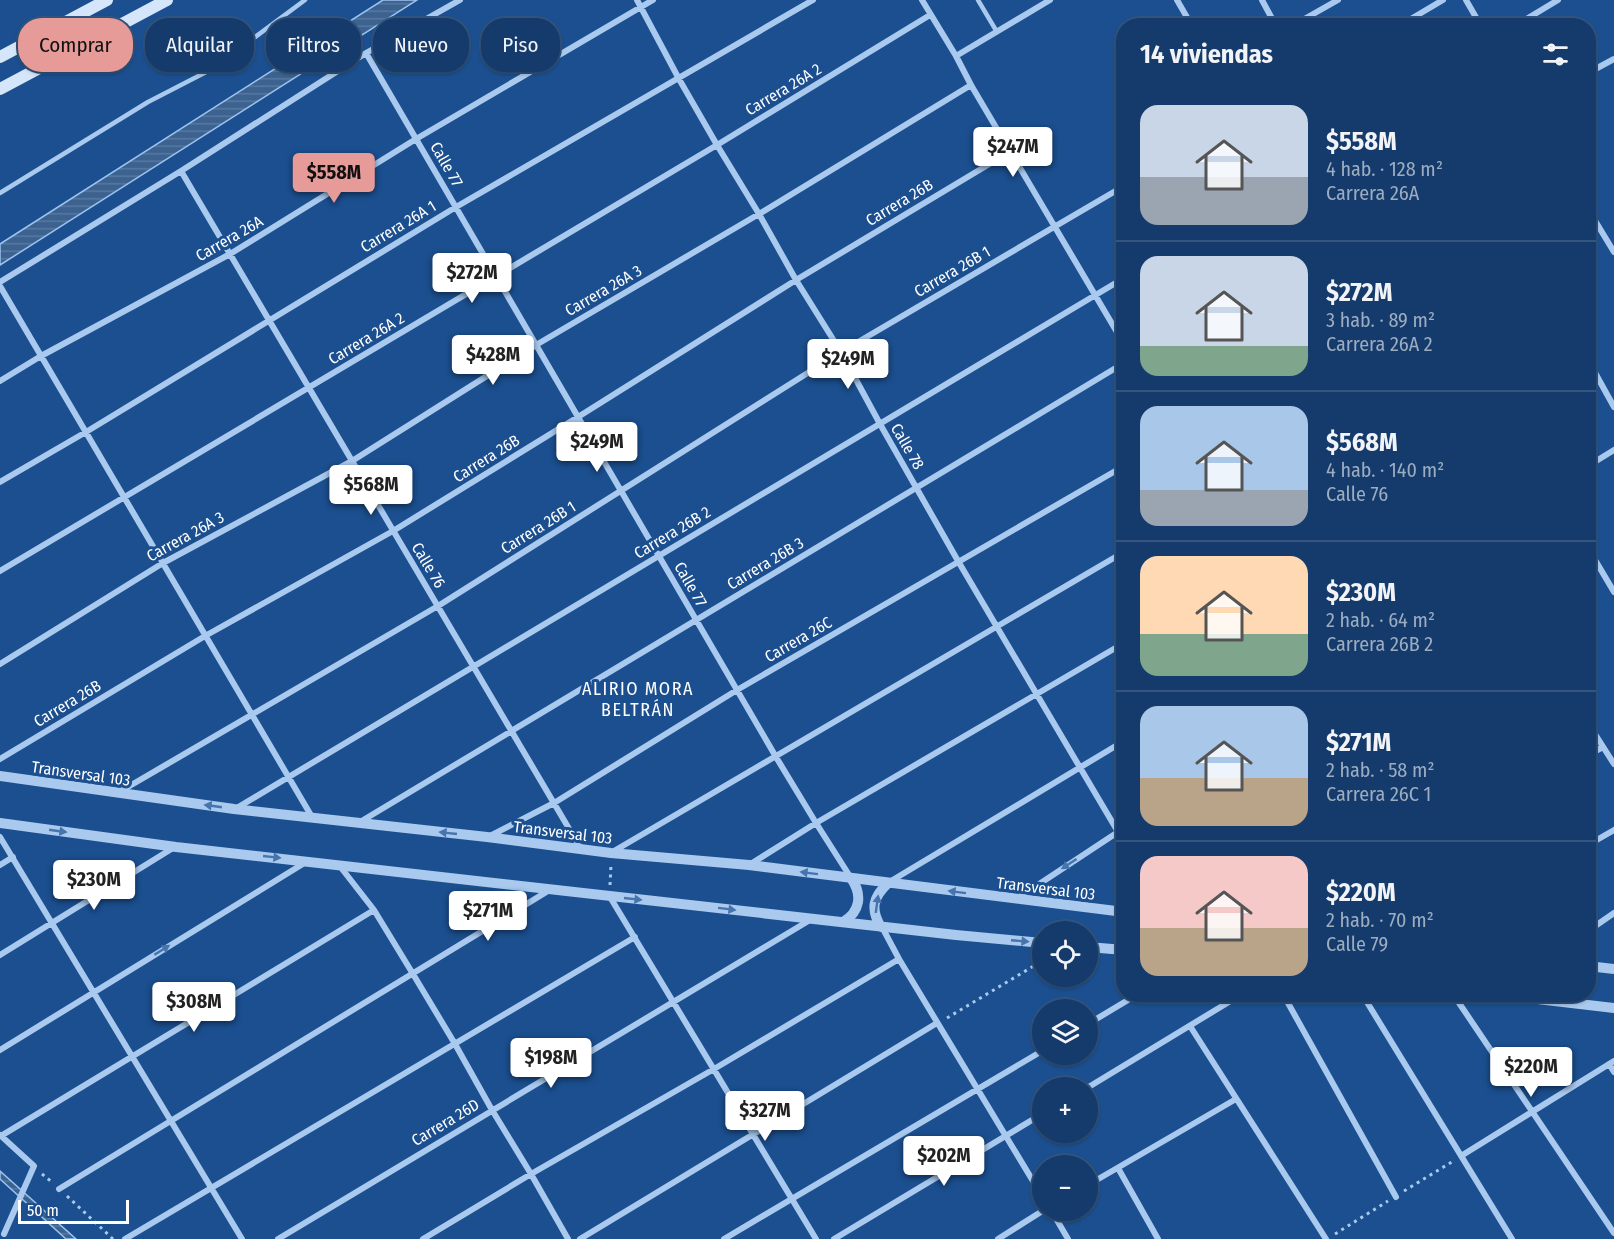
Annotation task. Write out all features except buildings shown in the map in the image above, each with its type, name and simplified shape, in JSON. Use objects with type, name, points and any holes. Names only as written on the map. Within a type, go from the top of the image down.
[{"type":"main road","points":[[0,57],[107,0]]},
{"type":"main road","points":[[0,88],[167,0]]},
{"type":"street","points":[[312,817],[0,284],[366,53],[460,0]]},
{"type":"street","name":"Calle 78","points":[[637,0],[717,145],[841,352],[958,561],[1116,829]]},
{"type":"street","name":"Carrera 26A","points":[[0,381],[41,356],[230,254],[416,139],[653,0]]},
{"type":"street","name":"Carrera 26A 1","points":[[0,482],[456,207],[813,0]]},
{"type":"street","points":[[922,0],[1116,330]]},
{"type":"street","points":[[956,56],[1050,0]]},
{"type":"street","points":[[1177,0],[1187,18]]},
{"type":"street","points":[[1262,0],[1272,18]]},
{"type":"street","points":[[1320,0],[1324,8]]},
{"type":"street","points":[[1306,18],[1338,0]]},
{"type":"street","points":[[1413,18],[1443,0]]},
{"type":"street","points":[[1466,0],[1476,18]]},
{"type":"street","points":[[1528,18],[1558,0]]},
{"type":"street","name":"Carrera 26A 2","points":[[0,571],[717,145],[930,15]]},
{"type":"street","name":"Calle 77","points":[[366,53],[737,690],[816,824],[851,878]]},
{"type":"street","points":[[1596,69],[1614,59]]},
{"type":"street","name":"Carrera 26A 3","points":[[0,664],[163,563],[352,461],[536,345],[971,85]]},
{"type":"street","name":"Carrera 26B","points":[[0,759],[206,636],[393,531],[796,280],[1011,151]]},
{"type":"street","name":"Calle 76","points":[[181,171],[581,849]]},
{"type":"street","name":"Carrera 26B 1","points":[[118,793],[438,606],[841,352],[1116,191]]},
{"type":"street","points":[[1596,222],[1614,252]]},
{"type":"street","name":"Carrera 26B 2","points":[[234,809],[1116,283]]},
{"type":"street","name":"Carrera 26B 3","points":[[358,824],[1116,368]]},
{"type":"street","points":[[1596,374],[1614,407]]},
{"type":"street","points":[[1596,461],[1614,450]]},
{"type":"street","name":"Carrera 26C","points":[[487,837],[554,803],[737,690],[1116,471]]},
{"type":"street","points":[[611,853],[1116,557]]},
{"type":"street","points":[[1596,562],[1614,592]]},
{"type":"street","points":[[749,865],[1116,648]]},
{"type":"street","points":[[1596,736],[1614,764]]},
{"type":"street","points":[[1032,1179],[899,959],[876,918],[874,909],[880,890],[888,883],[1116,746]]},
{"type":"street","points":[[1596,751],[1603,747]]},
{"type":"street","name":"Transversal 103","points":[[0,776],[234,809],[611,853],[749,865],[1116,911]]},
{"type":"street","points":[[0,823],[176,847],[1032,942]]},
{"type":"street","points":[[1596,840],[1614,830]]},
{"type":"street","points":[[1015,900],[1116,833]]},
{"type":"street","points":[[0,837],[242,1239]]},
{"type":"street","points":[[0,955],[176,847]]},
{"type":"street","points":[[0,865],[13,857]]},
{"type":"street","points":[[0,1050],[308,861]]},
{"type":"street","points":[[339,865],[374,910],[568,1239]]},
{"type":"street","points":[[843,922],[854,913],[858,906],[858,891],[851,878]]},
{"type":"street","points":[[59,1189],[550,889]]},
{"type":"street","points":[[609,896],[816,1239]]},
{"type":"street","points":[[4,1235],[34,1166],[1,1135],[374,910]]},
{"type":"street","points":[[1596,925],[1614,913]]},
{"type":"street","name":"Carrera 26D","points":[[278,1239],[812,919]]},
{"type":"street","points":[[125,1239],[635,937]]},
{"type":"street","points":[[1098,948],[1116,949]]},
{"type":"street","points":[[423,1239],[899,959]]},
{"type":"street","points":[[1596,967],[1614,969]]},
{"type":"street","points":[[1098,1018],[1125,1002]]},
{"type":"street","points":[[1098,1081],[1229,1002]]},
{"type":"street","points":[[1287,1002],[1396,1197]]},
{"type":"street","points":[[1367,1002],[1512,1239]]},
{"type":"street","points":[[1458,1002],[1614,1233]]},
{"type":"street","points":[[1563,1002],[1614,1008]]},
{"type":"street","points":[[579,1239],[938,1023]]},
{"type":"street","points":[[1190,1026],[1326,1239]]},
{"type":"street","points":[[724,1239],[1032,1057]]},
{"type":"street","points":[[1461,1156],[1612,1063],[1614,1072]]},
{"type":"street","points":[[1098,1179],[1236,1099]]},
{"type":"street","points":[[834,1239],[1032,1120]]},
{"type":"street","points":[[1118,1168],[1158,1239]]},
{"type":"street","points":[[998,1239],[1032,1218]]},
{"type":"street","points":[[1057,1221],[1068,1239]]},
{"type":"lane","points":[[0,193],[148,102],[212,69],[305,0]]},
{"type":"lane","points":[[978,0],[997,32]]},
{"type":"path","points":[[609,896],[611,853]]},
{"type":"path","points":[[938,1023],[1032,967]]},
{"type":"path","points":[[34,1166],[113,1239]]},
{"type":"water","points":[[383,0],[417,0],[389,18],[373,18],[373,28],[361,36],[361,18],[355,18]]},
{"type":"water","points":[[270,72],[304,72],[0,265],[0,244]]},
{"type":"water","points":[[0,1171],[76,1239],[66,1239],[0,1179]]},
{"type":"district","name":"ALIRIO MORA BELTRÁN","points":[[638,699]]}]
